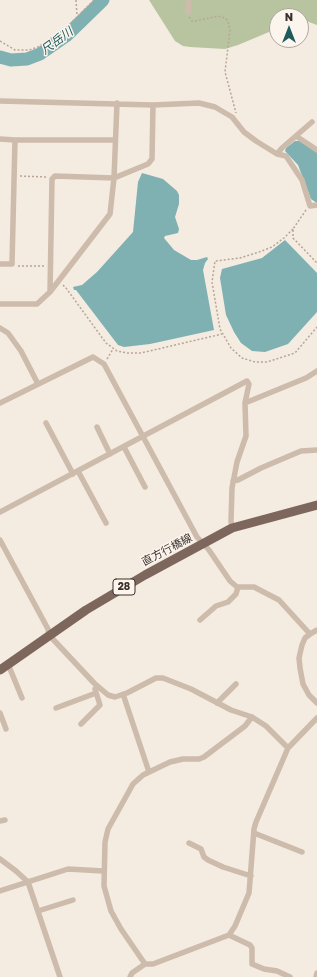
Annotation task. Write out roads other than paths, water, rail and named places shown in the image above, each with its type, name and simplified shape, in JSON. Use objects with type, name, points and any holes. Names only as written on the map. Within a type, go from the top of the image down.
[{"type":"main road","name":"直方行橋線","points":[[0,670],[86,610],[145,575],[232,528],[317,505]]},
{"type":"street","points":[[188,12],[189,0]]},
{"type":"street","points":[[0,102],[153,105],[199,103],[215,107],[232,117],[244,132],[256,141],[278,154],[286,156],[302,180],[310,206],[317,205]]},
{"type":"street","points":[[0,304],[37,304],[50,292],[110,214],[114,178],[117,104]]},
{"type":"street","points":[[50,292],[52,180],[55,176],[114,178],[148,164],[152,159],[153,105]]},
{"type":"street","points":[[278,154],[282,148],[312,122]]},
{"type":"street","points":[[296,136],[317,150]]},
{"type":"street","points":[[0,139],[115,140]]},
{"type":"street","points":[[0,264],[12,264],[15,140]]},
{"type":"street","points":[[0,328],[8,333],[21,351],[38,384]]},
{"type":"street","points":[[0,403],[93,357],[104,364],[197,537],[209,550],[230,581],[238,587],[254,587],[279,600],[310,634]]},
{"type":"street","points":[[245,403],[306,378],[317,371]]},
{"type":"street","points":[[0,512],[247,381],[250,384],[245,403],[246,436],[237,462],[233,481],[232,528]]},
{"type":"street","points":[[46,423],[73,474]]},
{"type":"street","points":[[97,427],[110,454]]},
{"type":"street","points":[[124,447],[144,487]]},
{"type":"street","points":[[233,481],[301,451],[317,450]]},
{"type":"street","points":[[78,471],[106,523]]},
{"type":"street","points":[[0,540],[48,629],[49,635],[97,686],[108,695],[115,697],[137,689],[156,678],[162,678],[192,689],[231,710],[252,717],[266,726],[288,748]]},
{"type":"street","points":[[200,620],[216,606],[228,602],[236,594],[238,587]]},
{"type":"street","points":[[317,630],[306,638],[302,645],[299,658],[303,684],[309,695],[317,703]]},
{"type":"street","points":[[8,664],[22,698]]},
{"type":"street","points":[[217,703],[236,684]]},
{"type":"street","points":[[81,724],[100,705],[95,689],[97,686]]},
{"type":"street","points":[[56,708],[96,693]]},
{"type":"street","points":[[123,694],[149,772]]},
{"type":"street","points":[[0,713],[6,729]]},
{"type":"street","points":[[145,964],[121,929],[111,911],[104,886],[103,871],[105,842],[108,829],[133,784],[143,775],[170,762],[183,759],[199,759],[204,757],[245,726],[252,717]]},
{"type":"street","points":[[130,977],[132,973],[145,964],[153,964],[229,935],[235,926],[250,893],[256,822],[288,748],[317,718]]},
{"type":"street","points":[[254,833],[302,852]]},
{"type":"street","points":[[189,843],[200,849],[204,857],[208,860],[223,867],[251,876]]},
{"type":"street","points":[[0,859],[28,882],[60,977]]},
{"type":"street","points":[[0,891],[68,869],[103,871]]},
{"type":"street","points":[[38,911],[73,900]]},
{"type":"street","points":[[229,935],[250,945],[252,948],[252,964],[264,969],[277,971],[290,977]]},
{"type":"street","points":[[316,977],[317,973]]},
{"type":"water","points":[[295,141],[300,141],[317,152],[317,203],[311,199],[298,165],[285,151],[286,148]]},
{"type":"water","points":[[142,173],[163,179],[177,191],[179,195],[179,204],[175,217],[179,229],[178,233],[165,236],[164,238],[174,250],[191,260],[207,257],[208,259],[203,270],[214,330],[150,344],[124,347],[118,345],[73,287],[82,285],[97,272],[133,232],[138,182]]},
{"type":"water","points":[[285,240],[317,273],[317,312],[288,344],[265,352],[252,351],[241,343],[226,315],[220,278],[222,269],[262,258]]},
{"type":"waterway","name":"尺岳川","points":[[0,57],[11,60],[27,59],[40,54],[66,36],[103,0]]}]
